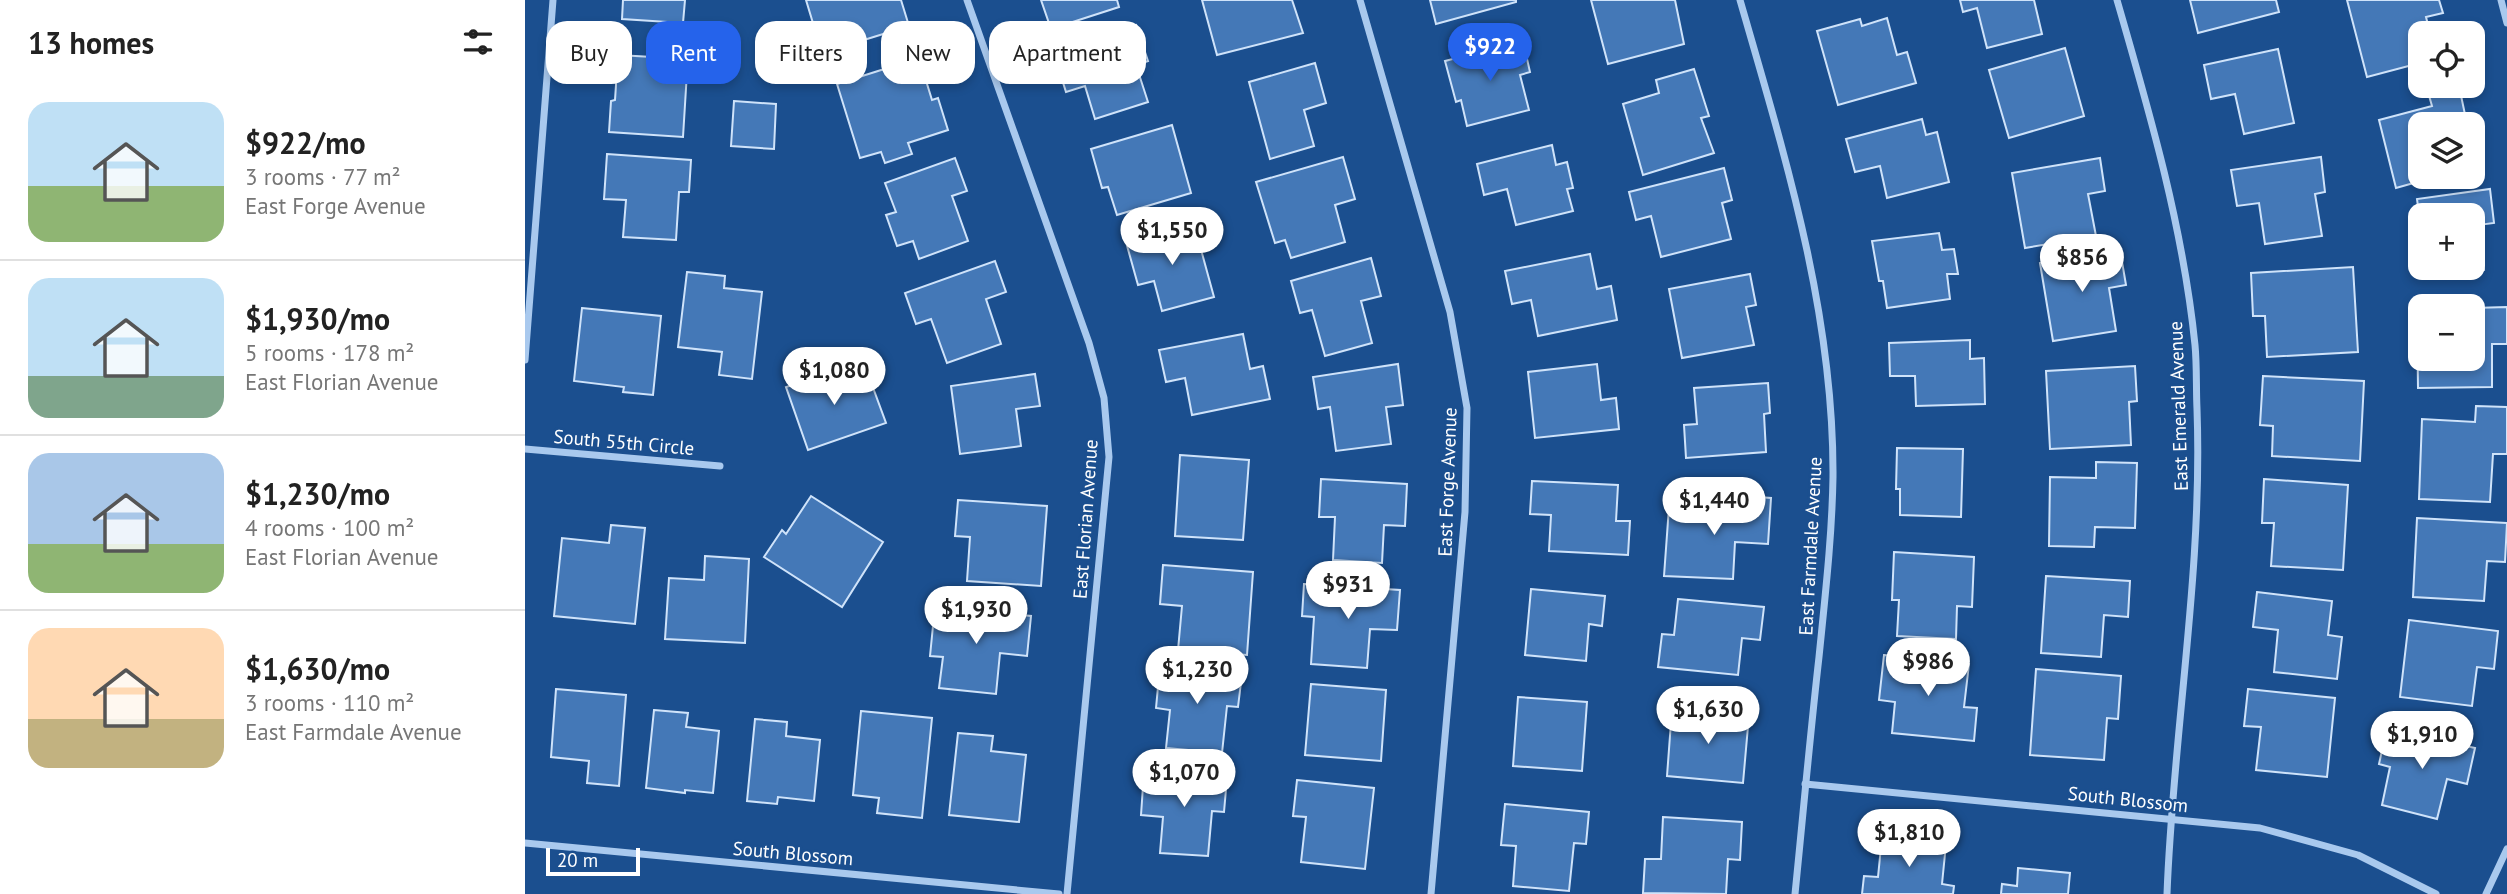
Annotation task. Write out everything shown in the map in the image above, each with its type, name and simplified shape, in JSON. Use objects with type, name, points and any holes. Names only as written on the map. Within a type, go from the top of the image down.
[{"type":"street","points":[[525,360],[553,0]]},
{"type":"street","name":"East Florian Avenue","points":[[967,0],[1089,343],[1104,398],[1109,457],[1067,894]]},
{"type":"street","name":"East Forge Avenue","points":[[1360,0],[1450,312],[1467,408],[1465,512],[1431,894]]},
{"type":"street","name":"East Farmdale Avenue","points":[[1740,0],[1791,176],[1815,287],[1829,396],[1833,476],[1829,554],[1795,894]]},
{"type":"street","name":"East Emerald Avenue","points":[[2117,0],[2157,137],[2181,243],[2195,347],[2199,455],[2195,550],[2170,818],[2168,894]]},
{"type":"street","points":[[2501,0],[2507,23]]},
{"type":"street","name":"South 55th Circle","points":[[525,449],[720,466]]},
{"type":"street","name":"South Blossom","points":[[1805,784],[2260,828],[2358,855],[2435,894]]},
{"type":"street","name":"South Blossom","points":[[525,843],[1059,894]]},
{"type":"street","points":[[2486,894],[2507,849]]},
{"type":"building","points":[[623,0],[685,0],[683,21],[622,19]]},
{"type":"building","points":[[806,0],[901,0],[907,21],[881,21],[881,35],[867,39],[867,21],[812,21]]},
{"type":"building","points":[[1041,0],[1117,0],[1119,7],[1076,21],[1048,21]]},
{"type":"building","points":[[1202,0],[1292,0],[1303,33],[1217,55]]},
{"type":"building","points":[[1430,0],[1516,0],[1516,2],[1436,24]]},
{"type":"building","points":[[1591,0],[1675,0],[1684,44],[1608,64]]},
{"type":"building","points":[[1960,0],[2034,0],[2042,34],[1987,48],[1977,8],[1963,12]]},
{"type":"building","points":[[2190,0],[2276,0],[2279,12],[2198,33]]},
{"type":"building","points":[[2347,0],[2439,0],[2443,13],[2426,17],[2427,21],[2408,21],[2408,66],[2367,77]]},
{"type":"building","points":[[1887,18],[1897,55],[1907,52],[1916,83],[1838,105],[1817,31],[1860,19],[1862,26]]},
{"type":"building","points":[[1523,41],[1530,72],[1520,75],[1529,110],[1467,126],[1461,100],[1456,102],[1445,61]]},
{"type":"building","points":[[2065,48],[2084,116],[2009,138],[1989,70]]},
{"type":"building","points":[[2278,49],[2294,123],[2244,134],[2235,94],[2211,99],[2204,65]]},
{"type":"building","points":[[632,56],[646,57],[646,84],[686,84],[683,137],[609,132],[611,101],[615,100],[616,84],[632,84]]},
{"type":"building","points":[[1315,63],[1326,103],[1304,110],[1314,146],[1270,159],[1249,82]]},
{"type":"building","points":[[1694,69],[1709,116],[1701,118],[1714,153],[1643,175],[1623,104],[1659,93],[1656,80]]},
{"type":"building","points":[[881,70],[881,84],[927,84],[932,100],[938,98],[948,130],[908,143],[912,154],[885,163],[881,152],[860,158],[837,84],[867,84],[867,74]]},
{"type":"building","points":[[1063,84],[1142,84],[1148,102],[1095,119],[1085,86],[1066,92]]},
{"type":"building","points":[[2430,98],[2462,98],[2464,112],[2409,112],[2432,106]]},
{"type":"building","points":[[734,101],[776,104],[774,149],[731,146]]},
{"type":"building","points":[[2408,112],[2408,185],[2396,188],[2379,120]]},
{"type":"building","points":[[1922,119],[1926,135],[1937,132],[1949,182],[1887,198],[1880,166],[1855,172],[1846,139]]},
{"type":"building","points":[[1172,125],[1191,193],[1117,215],[1108,187],[1102,188],[1091,149]]},
{"type":"building","points":[[1552,145],[1556,165],[1567,162],[1573,188],[1567,189],[1573,211],[1516,225],[1507,189],[1484,195],[1477,164]]},
{"type":"building","points":[[607,154],[691,160],[689,192],[679,192],[676,240],[623,237],[626,200],[604,199]]},
{"type":"building","points":[[1343,157],[1355,199],[1335,205],[1345,242],[1291,258],[1285,240],[1275,243],[1256,182]]},
{"type":"building","points":[[2321,157],[2325,192],[2315,194],[2322,236],[2265,244],[2259,203],[2237,206],[2231,170]]},
{"type":"building","points":[[955,158],[967,191],[952,196],[968,241],[919,259],[913,241],[897,246],[886,215],[896,212],[885,183]]},
{"type":"building","points":[[2100,158],[2105,191],[2088,194],[2096,236],[2025,248],[2012,173]]},
{"type":"building","points":[[1724,168],[1732,200],[1722,203],[1731,239],[1661,257],[1651,216],[1636,220],[1629,192]]},
{"type":"building","points":[[2490,189],[2494,223],[2485,224],[2485,203],[2418,203],[2417,199]]},
{"type":"building","points":[[1194,224],[1214,297],[1162,311],[1154,281],[1138,285],[1126,242]]},
{"type":"building","points":[[1939,233],[1942,250],[1954,249],[1958,274],[1947,274],[1950,299],[1887,308],[1872,241]]},
{"type":"building","points":[[2120,250],[2126,285],[2109,288],[2116,331],[2053,341],[2040,263]]},
{"type":"building","points":[[1590,254],[1597,289],[1611,286],[1617,320],[1538,336],[1531,300],[1512,304],[1505,271]]},
{"type":"building","points":[[1371,258],[1381,296],[1361,301],[1372,343],[1325,356],[1312,310],[1300,313],[1291,281]]},
{"type":"building","points":[[995,261],[1006,292],[986,299],[1001,344],[947,363],[931,319],[916,324],[905,293]]},
{"type":"building","points":[[2353,267],[2358,352],[2267,357],[2265,316],[2253,316],[2251,273]]},
{"type":"building","points":[[687,272],[725,276],[724,288],[762,292],[752,379],[719,375],[722,352],[678,347]]},
{"type":"building","points":[[1750,274],[1756,305],[1746,307],[1754,345],[1682,358],[1669,289]]},
{"type":"building","points":[[2507,307],[2507,344],[2492,344],[2492,387],[2418,388],[2418,371],[2485,371],[2485,308]]},
{"type":"building","points":[[582,308],[661,316],[653,395],[623,392],[624,387],[574,381]]},
{"type":"building","points":[[1243,334],[1250,369],[1263,366],[1270,399],[1192,415],[1185,378],[1166,382],[1159,350]]},
{"type":"building","points":[[1970,340],[1970,359],[1984,358],[1985,404],[1916,406],[1915,376],[1890,376],[1889,343]]},
{"type":"building","points":[[1398,364],[1403,405],[1386,407],[1391,444],[1336,451],[1330,407],[1318,409],[1313,377]]},
{"type":"building","points":[[1597,364],[1601,400],[1616,398],[1619,429],[1535,438],[1528,372]]},
{"type":"building","points":[[850,365],[859,390],[872,385],[886,423],[808,450],[786,387]]},
{"type":"building","points":[[2135,366],[2137,401],[2129,402],[2131,445],[2050,449],[2046,371]]},
{"type":"building","points":[[1035,374],[1040,406],[1016,409],[1021,446],[960,454],[951,386]]},
{"type":"building","points":[[2263,376],[2364,381],[2360,461],[2272,456],[2273,426],[2260,425]]},
{"type":"building","points":[[1768,383],[1770,413],[1764,414],[1766,452],[1686,458],[1684,425],[1697,424],[1694,388]]},
{"type":"building","points":[[2476,406],[2507,407],[2507,454],[2493,454],[2490,502],[2419,499],[2422,419],[2475,422]]},
{"type":"building","points":[[1897,448],[1963,449],[1961,517],[1900,515],[1900,489],[1896,489]]},
{"type":"building","points":[[1180,455],[1249,460],[1243,540],[1175,536]]},
{"type":"building","points":[[2096,462],[2137,463],[2135,528],[2095,527],[2094,547],[2049,546],[2050,477],[2096,478]]},
{"type":"building","points":[[1321,479],[1407,484],[1405,526],[1384,525],[1382,563],[1333,560],[1335,517],[1319,517]]},
{"type":"building","points":[[2264,479],[2348,485],[2343,570],[2271,566],[2274,523],[2262,523]]},
{"type":"building","points":[[1532,481],[1618,485],[1616,521],[1630,521],[1628,555],[1549,551],[1551,515],[1530,514]]},
{"type":"building","points":[[1730,495],[1771,498],[1768,544],[1735,542],[1733,579],[1664,576],[1669,507],[1730,510]]},
{"type":"building","points":[[811,496],[883,542],[842,607],[764,557],[782,530],[786,534]]},
{"type":"building","points":[[958,500],[1047,506],[1041,586],[967,581],[970,537],[955,536]]},
{"type":"building","points":[[2417,518],[2507,523],[2505,562],[2487,561],[2484,601],[2413,597]]},
{"type":"building","points":[[611,525],[645,528],[635,624],[554,616],[562,538],[609,543]]},
{"type":"building","points":[[1894,552],[1974,557],[1972,607],[1957,606],[1956,639],[1897,636],[1899,600],[1892,600]]},
{"type":"building","points":[[705,556],[749,559],[745,643],[665,639],[669,578],[704,580]]},
{"type":"building","points":[[1163,565],[1253,572],[1247,655],[1178,650],[1182,606],[1160,604]]},
{"type":"building","points":[[2046,576],[2130,581],[2128,617],[2104,615],[2101,657],[2041,653]]},
{"type":"building","points":[[1304,584],[1400,590],[1397,630],[1370,629],[1367,668],[1311,664],[1314,617],[1302,616]]},
{"type":"building","points":[[1531,589],[1605,596],[1602,626],[1589,624],[1586,661],[1525,655]]},
{"type":"building","points":[[2257,592],[2332,601],[2328,635],[2342,637],[2337,679],[2274,672],[2278,630],[2253,627]]},
{"type":"building","points":[[1678,599],[1764,607],[1760,640],[1742,638],[1738,675],[1658,667],[1662,634],[1674,635]]},
{"type":"building","points":[[935,606],[1031,616],[1027,656],[1000,653],[996,694],[939,688],[943,657],[930,656]]},
{"type":"building","points":[[2409,620],[2498,631],[2494,669],[2477,667],[2472,706],[2400,697]]},
{"type":"building","points":[[1884,655],[1969,664],[1964,707],[1977,708],[1974,741],[1892,733],[1895,702],[1879,700]]},
{"type":"building","points":[[1160,666],[1242,674],[1238,707],[1227,706],[1222,753],[1166,748],[1170,710],[1156,708]]},
{"type":"building","points":[[2036,669],[2121,676],[2118,719],[2107,718],[2104,760],[2030,755]]},
{"type":"building","points":[[1311,684],[1386,690],[1381,761],[1305,755]]},
{"type":"building","points":[[556,689],[626,695],[619,786],[587,783],[589,761],[551,757]]},
{"type":"building","points":[[2248,689],[2335,698],[2327,777],[2256,770],[2261,727],[2244,726]]},
{"type":"building","points":[[1518,697],[1587,702],[1582,771],[1513,766]]},
{"type":"building","points":[[1672,709],[1749,715],[1743,783],[1667,776]]},
{"type":"building","points":[[654,710],[688,713],[686,727],[719,731],[713,793],[646,788]]},
{"type":"building","points":[[861,711],[932,718],[922,818],[877,813],[879,798],[853,795]]},
{"type":"building","points":[[755,719],[787,722],[786,736],[820,740],[814,801],[778,797],[777,804],[747,801]]},
{"type":"building","points":[[2387,728],[2475,748],[2467,784],[2447,779],[2437,819],[2382,805],[2390,767],[2379,764]]},
{"type":"building","points":[[958,733],[993,736],[991,751],[1026,755],[1019,822],[949,815]]},
{"type":"building","points":[[1144,772],[1227,778],[1224,812],[1212,811],[1208,856],[1160,853],[1163,817],[1141,815]]},
{"type":"building","points":[[1297,780],[1374,788],[1365,869],[1301,862],[1306,817],[1293,816]]},
{"type":"building","points":[[1505,804],[1589,812],[1586,844],[1574,843],[1569,891],[1513,886],[1516,846],[1501,845]]},
{"type":"building","points":[[1663,817],[1742,822],[1740,860],[1728,859],[1726,894],[1643,893],[1645,859],[1661,859]]},
{"type":"building","points":[[1882,837],[1946,844],[1942,884],[1954,886],[1953,894],[1862,894],[1864,876],[1878,877]]},
{"type":"building","points":[[2018,868],[2070,873],[2068,894],[2001,894],[2002,884],[2017,886]]}]
